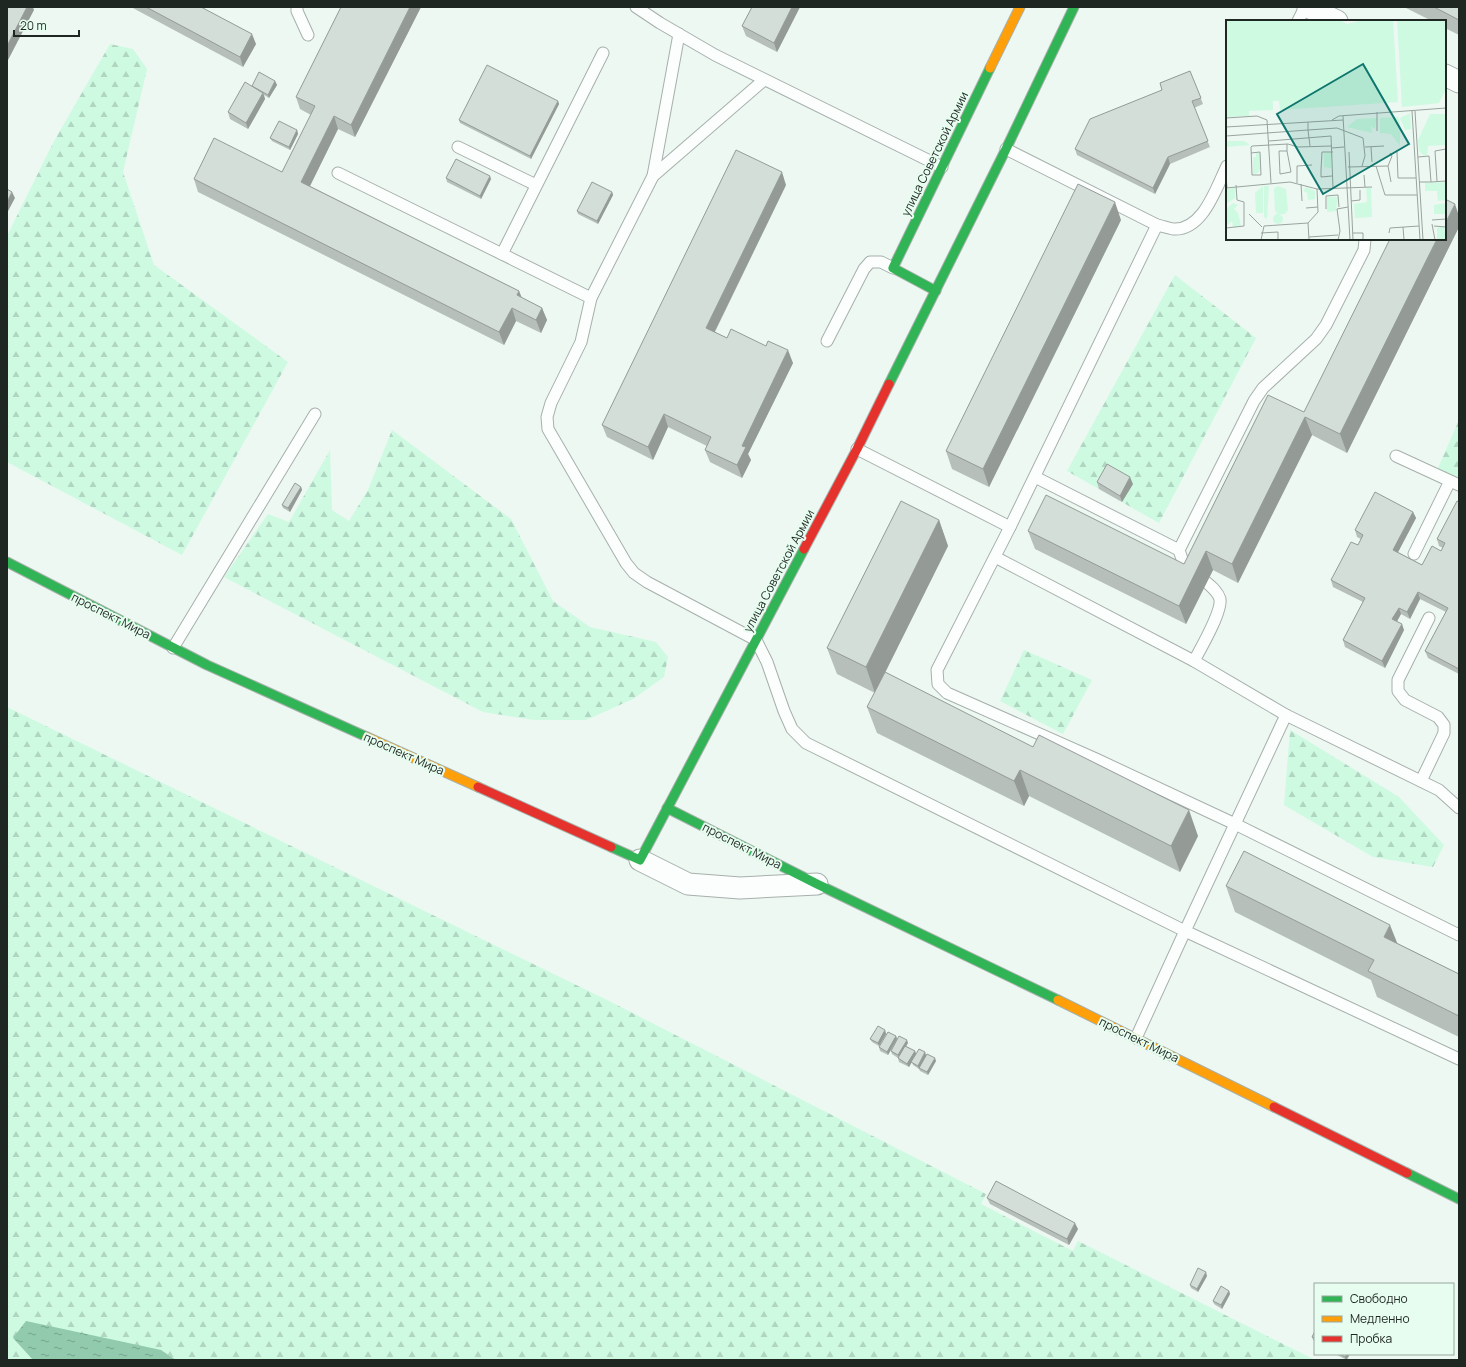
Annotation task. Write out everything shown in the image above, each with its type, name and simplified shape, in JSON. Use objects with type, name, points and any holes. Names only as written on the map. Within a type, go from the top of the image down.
[{"type":"street","name":"улица Советской Армии","points":[[892,268],[1020,7]]},
{"type":"street","name":"улица Советской Армии","points":[[640,860],[857,449],[1006,149],[1074,7]]},
{"type":"street","points":[[1307,7],[1335,20]]},
{"type":"street","points":[[1446,75],[1459,82]]},
{"type":"street","points":[[892,268],[936,291]]},
{"type":"street","name":"проспект Мира","points":[[7,562],[214,668],[640,860],[688,884],[740,888],[817,884]]},
{"type":"street","name":"проспект Мира","points":[[668,808],[817,884],[1136,1038],[1459,1199]]},
{"type":"lane","points":[[297,7],[297,12],[308,35]]},
{"type":"lane","points":[[636,7],[715,55],[942,167]]},
{"type":"lane","points":[[1299,20],[1307,7]]},
{"type":"lane","points":[[679,34],[653,176],[591,298],[581,342],[551,403],[547,417],[548,429],[626,563],[634,574],[646,582],[756,640],[767,662],[784,711],[792,729],[806,743],[1185,931],[1459,1059]]},
{"type":"lane","points":[[502,254],[603,53]]},
{"type":"lane","points":[[653,176],[764,80]]},
{"type":"lane","points":[[458,147],[536,185]]},
{"type":"lane","points":[[1006,149],[1157,225],[1173,229],[1187,227],[1198,220],[1207,206],[1226,168]]},
{"type":"lane","points":[[338,173],[591,298]]},
{"type":"lane","points":[[1157,225],[1035,477],[937,670],[938,684],[947,693],[1096,759],[1235,824],[1459,935]]},
{"type":"lane","points":[[1179,550],[1254,401],[1263,388],[1316,339],[1326,325],[1364,250],[1365,240]]},
{"type":"lane","points":[[827,341],[864,269],[870,262],[882,262],[892,268]]},
{"type":"lane","points":[[173,648],[315,414]]},
{"type":"lane","points":[[857,449],[1010,527]]},
{"type":"lane","points":[[1396,456],[1454,483],[1414,554]]},
{"type":"lane","points":[[1035,477],[1179,550],[1183,562],[1194,575]]},
{"type":"lane","points":[[995,557],[1194,661],[1286,715],[1421,780],[1439,790],[1459,808]]},
{"type":"lane","points":[[1194,661],[1220,609],[1220,599],[1215,589],[1206,582]]},
{"type":"lane","points":[[1421,780],[1444,733],[1444,725],[1438,717],[1405,700],[1398,691],[1398,680],[1429,618]]},
{"type":"lane","points":[[1136,1038],[1286,715]]},
{"type":"green space","points":[[110,44],[133,49],[147,69],[123,172],[154,265],[288,362],[182,555],[7,462],[7,236],[53,143]]},
{"type":"green space","points":[[1175,275],[1256,338],[1159,523],[1067,471]]},
{"type":"green space","points":[[1459,420],[1459,486],[1435,475]]},
{"type":"green space","points":[[392,430],[511,519],[553,601],[590,627],[656,642],[668,657],[664,677],[633,699],[586,720],[534,720],[483,712],[224,577],[268,514],[289,522],[330,450],[332,510],[349,521],[368,490]]},
{"type":"green space","points":[[1024,650],[1092,680],[1063,734],[1000,701]]},
{"type":"green space","points":[[7,707],[609,1001],[986,1194],[981,1204],[1073,1251],[1078,1241],[1315,1360],[176,1360],[161,1350],[13,1338],[33,1360],[7,1360]]},
{"type":"green space","points":[[1290,730],[1399,797],[1444,845],[1433,867],[1373,857],[1284,805]]},
{"type":"water","points":[[26,1321],[161,1350],[176,1360],[33,1360],[13,1338]]},
{"type":"building","points":[[7,7],[27,7],[7,46]]},
{"type":"building","points":[[146,7],[201,7],[252,34],[240,57]]},
{"type":"building","points":[[341,7],[410,7],[351,125],[334,116],[301,182],[519,291],[517,295],[542,308],[536,320],[512,308],[499,332],[194,179],[214,138],[282,172],[315,106],[296,97]]},
{"type":"building","points":[[752,7],[792,7],[774,43],[742,26]]},
{"type":"building","points":[[1434,7],[1459,7],[1459,20]]},
{"type":"building","points":[[487,65],[558,101],[530,156],[459,120]]},
{"type":"building","points":[[1190,71],[1201,98],[1192,101],[1208,141],[1168,157],[1153,188],[1075,149],[1090,119],[1162,90],[1160,83]]},
{"type":"building","points":[[259,72],[275,81],[268,95],[252,86]]},
{"type":"building","points":[[245,82],[263,93],[246,123],[228,112]]},
{"type":"building","points":[[279,121],[297,130],[289,147],[270,138]]},
{"type":"building","points":[[736,150],[782,172],[706,328],[727,338],[731,329],[766,346],[768,341],[788,350],[742,446],[746,447],[737,465],[705,450],[711,437],[664,414],[648,447],[602,425]]},
{"type":"building","points":[[456,159],[490,176],[480,196],[446,178]]},
{"type":"building","points":[[592,182],[612,192],[597,221],[577,211]]},
{"type":"building","points":[[1078,184],[1115,202],[983,469],[946,451]]},
{"type":"building","points":[[7,189],[12,192],[7,202]]},
{"type":"building","points":[[1446,200],[1455,204],[1446,222]]},
{"type":"building","points":[[1390,240],[1437,240],[1340,434],[1305,417],[1232,564],[1206,551],[1179,606],[1028,531],[1046,495],[1184,564],[1268,395],[1304,412]]},
{"type":"building","points":[[1107,464],[1130,477],[1120,496],[1097,482]]},
{"type":"building","points":[[295,483],[301,487],[288,508],[282,505]]},
{"type":"building","points":[[1375,492],[1413,512],[1393,550],[1422,565],[1432,546],[1441,551],[1445,543],[1437,539],[1457,501],[1459,502],[1459,669],[1425,651],[1448,608],[1418,592],[1407,612],[1399,608],[1392,619],[1402,624],[1382,661],[1343,640],[1365,598],[1331,580],[1351,542],[1358,545],[1363,535],[1355,530]]},
{"type":"building","points":[[901,501],[939,520],[866,667],[827,648]]},
{"type":"building","points":[[885,672],[1033,747],[1039,735],[1189,810],[1171,846],[1020,770],[1014,781],[867,707]]},
{"type":"building","points":[[1244,851],[1390,925],[1384,937],[1459,974],[1459,1016],[1368,971],[1374,960],[1226,886]]},
{"type":"building","points":[[878,1026],[885,1030],[878,1043],[870,1039]]},
{"type":"building","points":[[888,1032],[896,1036],[887,1052],[879,1047]]},
{"type":"building","points":[[899,1036],[907,1040],[898,1055],[891,1051]]},
{"type":"building","points":[[905,1046],[915,1051],[907,1064],[898,1058]]},
{"type":"building","points":[[919,1049],[925,1052],[918,1066],[911,1062]]},
{"type":"building","points":[[927,1054],[935,1058],[927,1072],[919,1068]]},
{"type":"building","points":[[996,1181],[1075,1223],[1067,1239],[987,1198]]},
{"type":"building","points":[[1198,1268],[1206,1272],[1197,1289],[1190,1285]]},
{"type":"building","points":[[1221,1286],[1229,1291],[1221,1305],[1213,1301]]},
{"type":"traffic: fast","points":[[889,384],[1006,149],[1074,7]]},
{"type":"traffic: fast","points":[[936,291],[893,268],[990,68]]},
{"type":"traffic: fast","points":[[611,847],[640,860],[804,549]]},
{"type":"traffic: fast","points":[[7,562],[207,665],[367,737]]},
{"type":"traffic: fast","points":[[667,808],[817,884],[1058,1000]]},
{"type":"traffic: fast","points":[[1407,1173],[1459,1199]]},
{"type":"traffic: slow","points":[[990,68],[1020,7]]},
{"type":"traffic: slow","points":[[367,737],[478,787]]},
{"type":"traffic: slow","points":[[1058,1000],[1274,1107]]},
{"type":"traffic: jam","points":[[804,549],[857,449],[889,384]]},
{"type":"traffic: jam","points":[[478,787],[611,847]]},
{"type":"traffic: jam","points":[[1274,1107],[1407,1173]]}]
